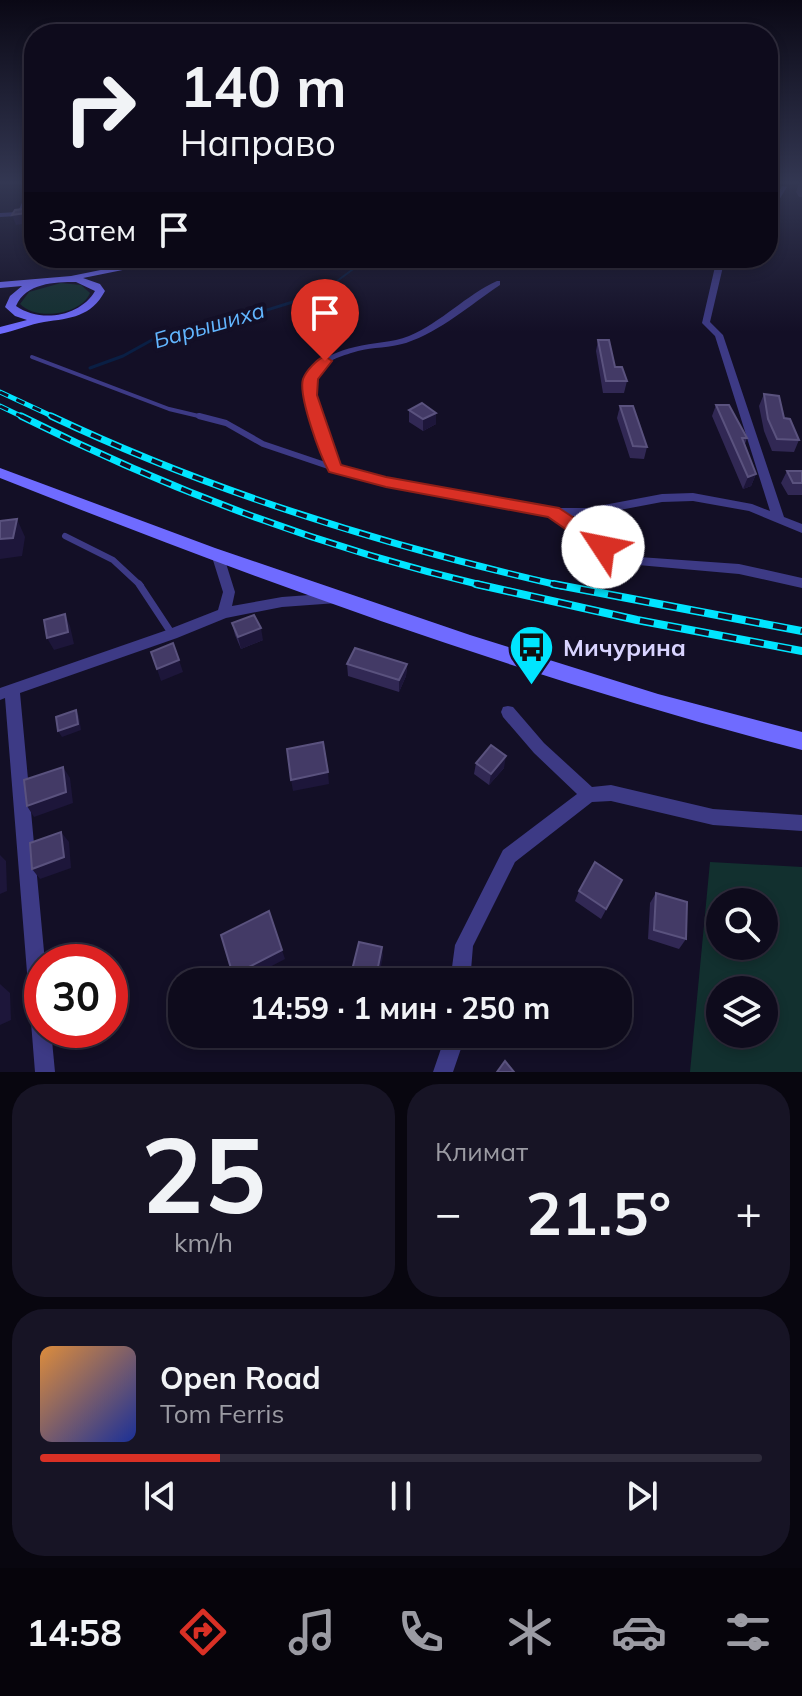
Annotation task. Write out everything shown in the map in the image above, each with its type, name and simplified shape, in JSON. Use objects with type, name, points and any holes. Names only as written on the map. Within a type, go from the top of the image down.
[{"type":"main road","points":[[0,287],[125,268]]},
{"type":"main road","points":[[2,331],[80,311],[98,298],[104,282],[129,268]]},
{"type":"main road","points":[[63,279],[88,281],[100,291]]},
{"type":"main road","points":[[0,315],[21,290],[48,281]]},
{"type":"main road","points":[[0,287],[8,293],[10,305],[26,317],[44,318]]},
{"type":"main road","points":[[0,473],[218,557],[338,598],[704,717],[802,741]]},
{"type":"street","points":[[718,268],[706,323],[719,335],[778,517]]},
{"type":"street","points":[[497,283],[421,334],[402,342],[341,354],[317,368],[310,378],[309,395],[334,468],[386,482],[553,512],[588,512],[662,498],[693,497],[752,508],[802,529]]},
{"type":"street","points":[[553,512],[603,547],[638,561],[739,569],[802,583]]},
{"type":"street","points":[[218,557],[229,592],[224,613]]},
{"type":"street","points":[[45,1072],[6,692],[224,613],[282,602],[338,598]]},
{"type":"street","points":[[508,712],[539,748],[589,795]]},
{"type":"street","points":[[462,968],[464,945],[509,856],[589,795],[611,793],[713,817],[802,823]]},
{"type":"street","points":[[443,1072],[451,1048]]},
{"type":"lane","points":[[32,357],[169,409],[226,423],[263,444],[334,468]]},
{"type":"lane","points":[[65,536],[113,560],[141,586],[172,634]]},
{"type":"green space","points":[[61,283],[81,285],[90,293],[78,306],[58,313],[36,313],[20,304],[29,292]]},
{"type":"green space","points":[[710,862],[802,867],[802,1072],[690,1072],[706,904],[706,960],[778,960],[778,888],[708,888]]},
{"type":"building","points":[[598,340],[609,340],[615,367],[622,367],[627,381],[606,381]]},
{"type":"building","points":[[764,394],[779,396],[784,418],[790,419],[799,440],[777,439],[768,419]]},
{"type":"building","points":[[422,403],[436,413],[423,419],[409,410]]},
{"type":"building","points":[[716,405],[729,405],[747,438],[742,438],[756,474],[748,477]]},
{"type":"building","points":[[620,406],[633,406],[647,447],[633,446]]},
{"type":"building","points":[[787,471],[802,471],[802,483],[793,483]]},
{"type":"building","points":[[17,519],[13,538],[0,539],[0,521]]},
{"type":"building","points":[[65,614],[68,632],[47,638],[44,620]]},
{"type":"building","points":[[254,615],[261,628],[238,637],[232,623]]},
{"type":"building","points":[[173,643],[179,660],[157,669],[151,652]]},
{"type":"building","points":[[355,648],[407,664],[399,680],[347,664]]},
{"type":"building","points":[[76,710],[78,724],[58,731],[56,717]]},
{"type":"building","points":[[323,742],[328,772],[291,780],[287,749]]},
{"type":"building","points":[[491,745],[506,756],[491,774],[476,763]]},
{"type":"building","points":[[63,767],[66,792],[27,806],[24,780]]},
{"type":"building","points":[[61,832],[64,857],[32,869],[30,843]]},
{"type":"building","points":[[595,862],[622,880],[606,909],[579,891]]},
{"type":"building","points":[[656,893],[687,902],[686,939],[654,930]]},
{"type":"building","points":[[269,911],[282,950],[247,968],[231,968],[221,935]]},
{"type":"building","points":[[359,942],[382,947],[378,968],[352,968]]},
{"type":"building","points":[[505,1061],[514,1072],[497,1072]]},
{"type":"waterway","name":"Барышиха","points":[[329,287],[355,268]]},
{"type":"waterway","name":"Барышиха","points":[[329,287],[333,285]]},
{"type":"waterway","name":"Барышиха","points":[[90,368],[123,356],[161,335],[241,318],[309,297],[329,287]]},
{"type":"railway","points":[[0,392],[56,418]]},
{"type":"railway","points":[[0,406],[25,418]]},
{"type":"railway","points":[[21,416],[133,468],[248,514],[365,554],[485,586]]},
{"type":"railway","points":[[51,416],[175,469],[302,515],[431,553],[556,585]]},
{"type":"railway","points":[[476,584],[637,620],[802,651]]},
{"type":"railway","points":[[556,585],[802,631]]},
{"type":"railway","points":[[556,585],[562,586]]},
{"type":"place","name":"Мичурина","points":[[532,687]]},
{"type":"route","points":[[325,361],[310,378],[309,395],[334,468],[386,482],[553,512],[603,547]]}]
